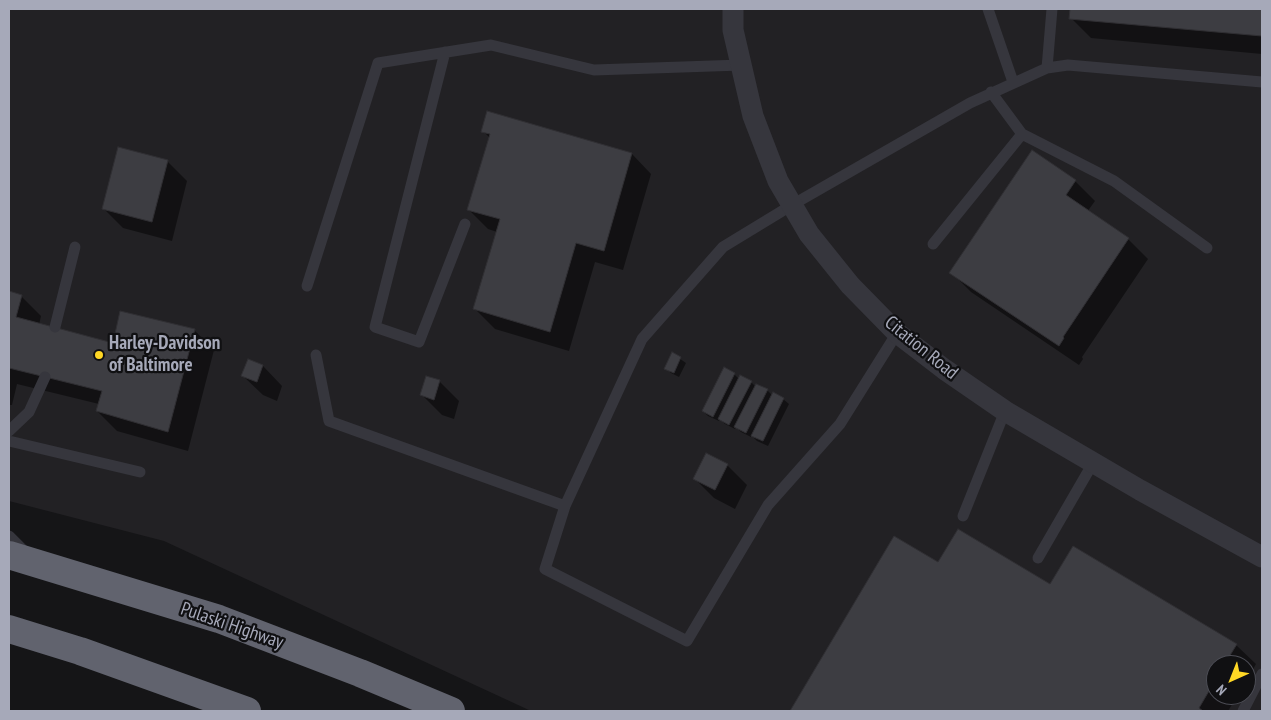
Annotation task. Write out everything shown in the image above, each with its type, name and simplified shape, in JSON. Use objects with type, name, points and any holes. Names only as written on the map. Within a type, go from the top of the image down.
[{"type":"highway","name":"Pulaski Highway","points":[[9,555],[219,619],[360,673],[451,711]]},
{"type":"highway","points":[[9,628],[80,651],[247,711]]},
{"type":"street","name":"Citation Road","points":[[733,9],[733,30],[753,116],[778,181],[809,234],[850,285],[897,333],[944,369],[1005,411],[1093,463],[1262,557]]},
{"type":"lane","points":[[988,9],[1013,82]]},
{"type":"lane","points":[[1047,68],[1052,9]]},
{"type":"lane","points":[[307,286],[378,62],[491,45],[594,70],[741,65]]},
{"type":"lane","points":[[445,52],[375,327],[420,342],[465,224]]},
{"type":"lane","points":[[897,333],[840,424],[768,505],[687,641],[545,569],[565,506],[642,339],[723,247],[792,205],[991,92],[1047,68],[1068,65],[1262,82]]},
{"type":"lane","points":[[991,92],[1022,134],[1114,181],[1207,248]]},
{"type":"lane","points":[[933,244],[1022,134]]},
{"type":"lane","points":[[55,328],[75,247]]},
{"type":"lane","points":[[316,355],[329,422],[565,506]]},
{"type":"lane","points":[[9,431],[29,412],[45,377]]},
{"type":"lane","points":[[963,516],[1005,411]]},
{"type":"lane","points":[[9,441],[140,472]]},
{"type":"lane","points":[[1038,558],[1093,463]]},
{"type":"lane","points":[[9,536],[37,564]]},
{"type":"lane","points":[[1243,711],[1262,674]]},
{"type":"shaded area","points":[[9,9],[1262,9],[1262,711],[531,711],[164,541],[9,501]]},
{"type":"building","points":[[1070,9],[1262,9],[1262,36],[1069,19]]},
{"type":"building","points":[[487,111],[632,153],[604,251],[576,243],[550,332],[473,309],[500,219],[467,210],[490,134],[481,132]]},
{"type":"building","points":[[118,147],[168,160],[152,222],[102,209]]},
{"type":"building","points":[[1032,150],[1076,180],[1066,195],[1129,238],[1063,337],[1059,346],[949,273]]},
{"type":"building","name":"Harley-Davidson of Baltimore","points":[[9,291],[22,295],[16,317],[113,343],[120,311],[195,329],[168,432],[96,411],[102,391],[9,368]]},
{"type":"building","points":[[672,352],[681,357],[674,373],[664,369]]},
{"type":"building","points":[[248,359],[263,365],[257,382],[241,376]]},
{"type":"building","points":[[724,367],[735,373],[713,417],[702,411]]},
{"type":"building","points":[[740,375],[752,381],[729,425],[718,419]]},
{"type":"building","points":[[426,376],[440,380],[434,400],[420,395]]},
{"type":"building","points":[[756,384],[768,389],[746,433],[734,427]]},
{"type":"building","points":[[773,392],[784,398],[763,441],[751,436]]},
{"type":"building","points":[[706,453],[728,464],[715,490],[693,479]]},
{"type":"building","points":[[958,529],[1050,584],[1073,546],[1237,644],[1230,655],[1206,655],[1206,696],[1199,708],[1203,711],[790,711],[894,536],[938,562]]},
{"type":"place","name":"Harley-Davidson of Baltimore","points":[[99,355]]}]
